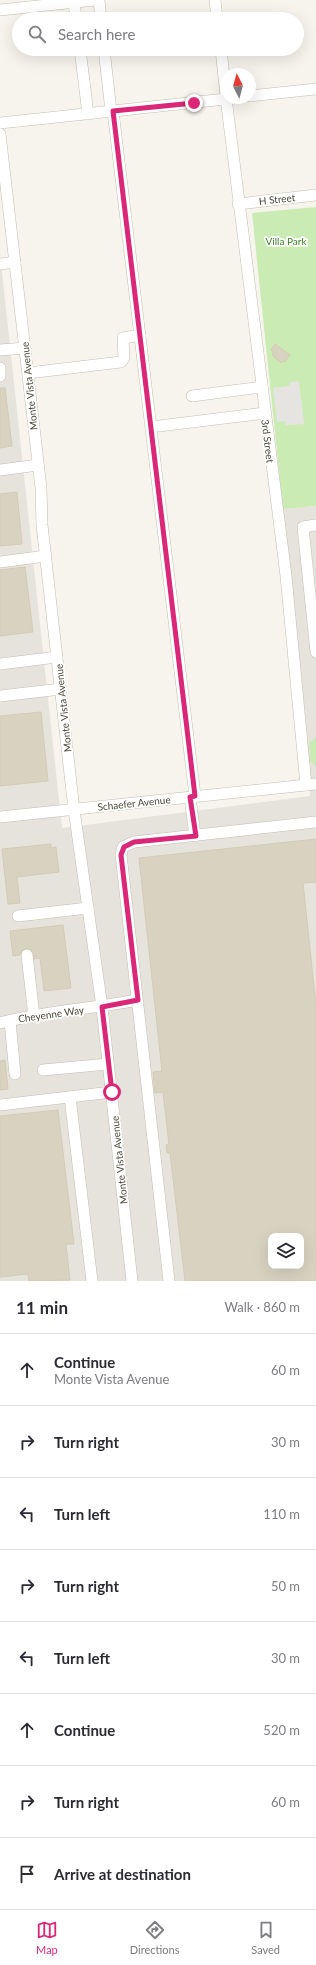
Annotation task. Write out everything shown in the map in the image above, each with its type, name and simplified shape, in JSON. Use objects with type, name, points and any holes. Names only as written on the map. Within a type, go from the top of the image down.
[{"type":"street","points":[[0,10],[95,0]]},
{"type":"street","points":[[99,0],[100,12]]},
{"type":"street","points":[[215,0],[216,12]]},
{"type":"street","points":[[74,2],[75,12]]},
{"type":"street","points":[[81,56],[88,114]]},
{"type":"street","points":[[105,56],[140,335],[196,836]]},
{"type":"street","name":"3rd Street","points":[[222,56],[224,68]]},
{"type":"street","points":[[256,95],[316,89]]},
{"type":"street","points":[[0,122],[88,114],[220,99]]},
{"type":"street","name":"3rd Street","points":[[229,104],[238,204],[313,784]]},
{"type":"street","name":"Monte Vista Avenue","points":[[0,137],[28,373],[46,556],[74,810],[102,1007],[132,1281]]},
{"type":"street","name":"H Street","points":[[238,204],[316,195]]},
{"type":"street","points":[[0,264],[15,262]]},
{"type":"street","points":[[28,373],[121,362],[124,358],[123,338],[140,335]]},
{"type":"street","points":[[0,350],[25,348]]},
{"type":"street","points":[[0,368],[0,376]]},
{"type":"street","points":[[192,396],[262,388]]},
{"type":"street","points":[[159,426],[265,412]]},
{"type":"street","points":[[0,470],[38,465]]},
{"type":"street","points":[[316,526],[303,527],[312,585],[316,652]]},
{"type":"street","points":[[0,562],[46,556]]},
{"type":"street","points":[[0,664],[57,657]]},
{"type":"street","points":[[0,696],[61,689]]},
{"type":"street","name":"Schaefer Avenue","points":[[0,817],[313,784]]},
{"type":"street","points":[[169,1281],[121,855],[124,847],[134,842],[316,822]]},
{"type":"street","points":[[18,916],[88,908]]},
{"type":"street","points":[[27,955],[34,1016]]},
{"type":"street","name":"Cheyenne Way","points":[[5,1022],[138,1000]]},
{"type":"street","points":[[5,1022],[15,1074]]},
{"type":"street","points":[[43,1070],[108,1064]]},
{"type":"street","points":[[0,1105],[112,1092]]},
{"type":"street","points":[[70,1097],[92,1281]]},
{"type":"shaded area","points":[[0,253],[62,828],[310,796],[283,509],[316,506],[316,1281],[0,1281]]},
{"type":"shaded area","points":[[299,381],[304,424],[286,425],[285,421],[277,422],[273,388],[289,386],[290,382]]},
{"type":"green space","name":"Villa Park","points":[[316,207],[316,506],[283,509],[252,213]]},
{"type":"green space","points":[[316,738],[316,766],[310,761],[309,743]]},
{"type":"building","points":[[275,344],[290,355],[285,362],[283,361],[281,363],[273,356],[273,352],[271,350]]},
{"type":"building","points":[[0,388],[5,388],[12,446],[0,448]]},
{"type":"building","points":[[17,492],[22,544],[0,546],[0,494]]},
{"type":"building","points":[[25,567],[33,632],[0,636],[0,570]]},
{"type":"building","points":[[41,712],[48,781],[0,786],[0,716]]},
{"type":"building","points":[[316,839],[316,882],[303,883],[316,1005],[316,1281],[185,1281],[170,1153],[167,1153],[166,1145],[169,1144],[163,1092],[155,1093],[153,1072],[162,1071],[139,858]]},
{"type":"building","points":[[51,844],[51,848],[56,847],[59,872],[17,877],[20,903],[8,904],[2,849]]},
{"type":"building","points":[[63,925],[71,988],[44,991],[40,958],[34,959],[33,951],[27,948],[23,950],[20,955],[13,956],[10,931]]},
{"type":"building","points":[[5,1060],[8,1089],[0,1090],[0,1061]]},
{"type":"building","points":[[58,1110],[74,1244],[66,1244],[70,1280],[29,1281],[28,1274],[0,1277],[0,1116]]},
{"type":"route","points":[[112,1092],[102,1007],[138,1000],[127,894],[121,855],[124,847],[134,842],[196,836],[190,797],[195,796],[113,111],[194,103]]}]
